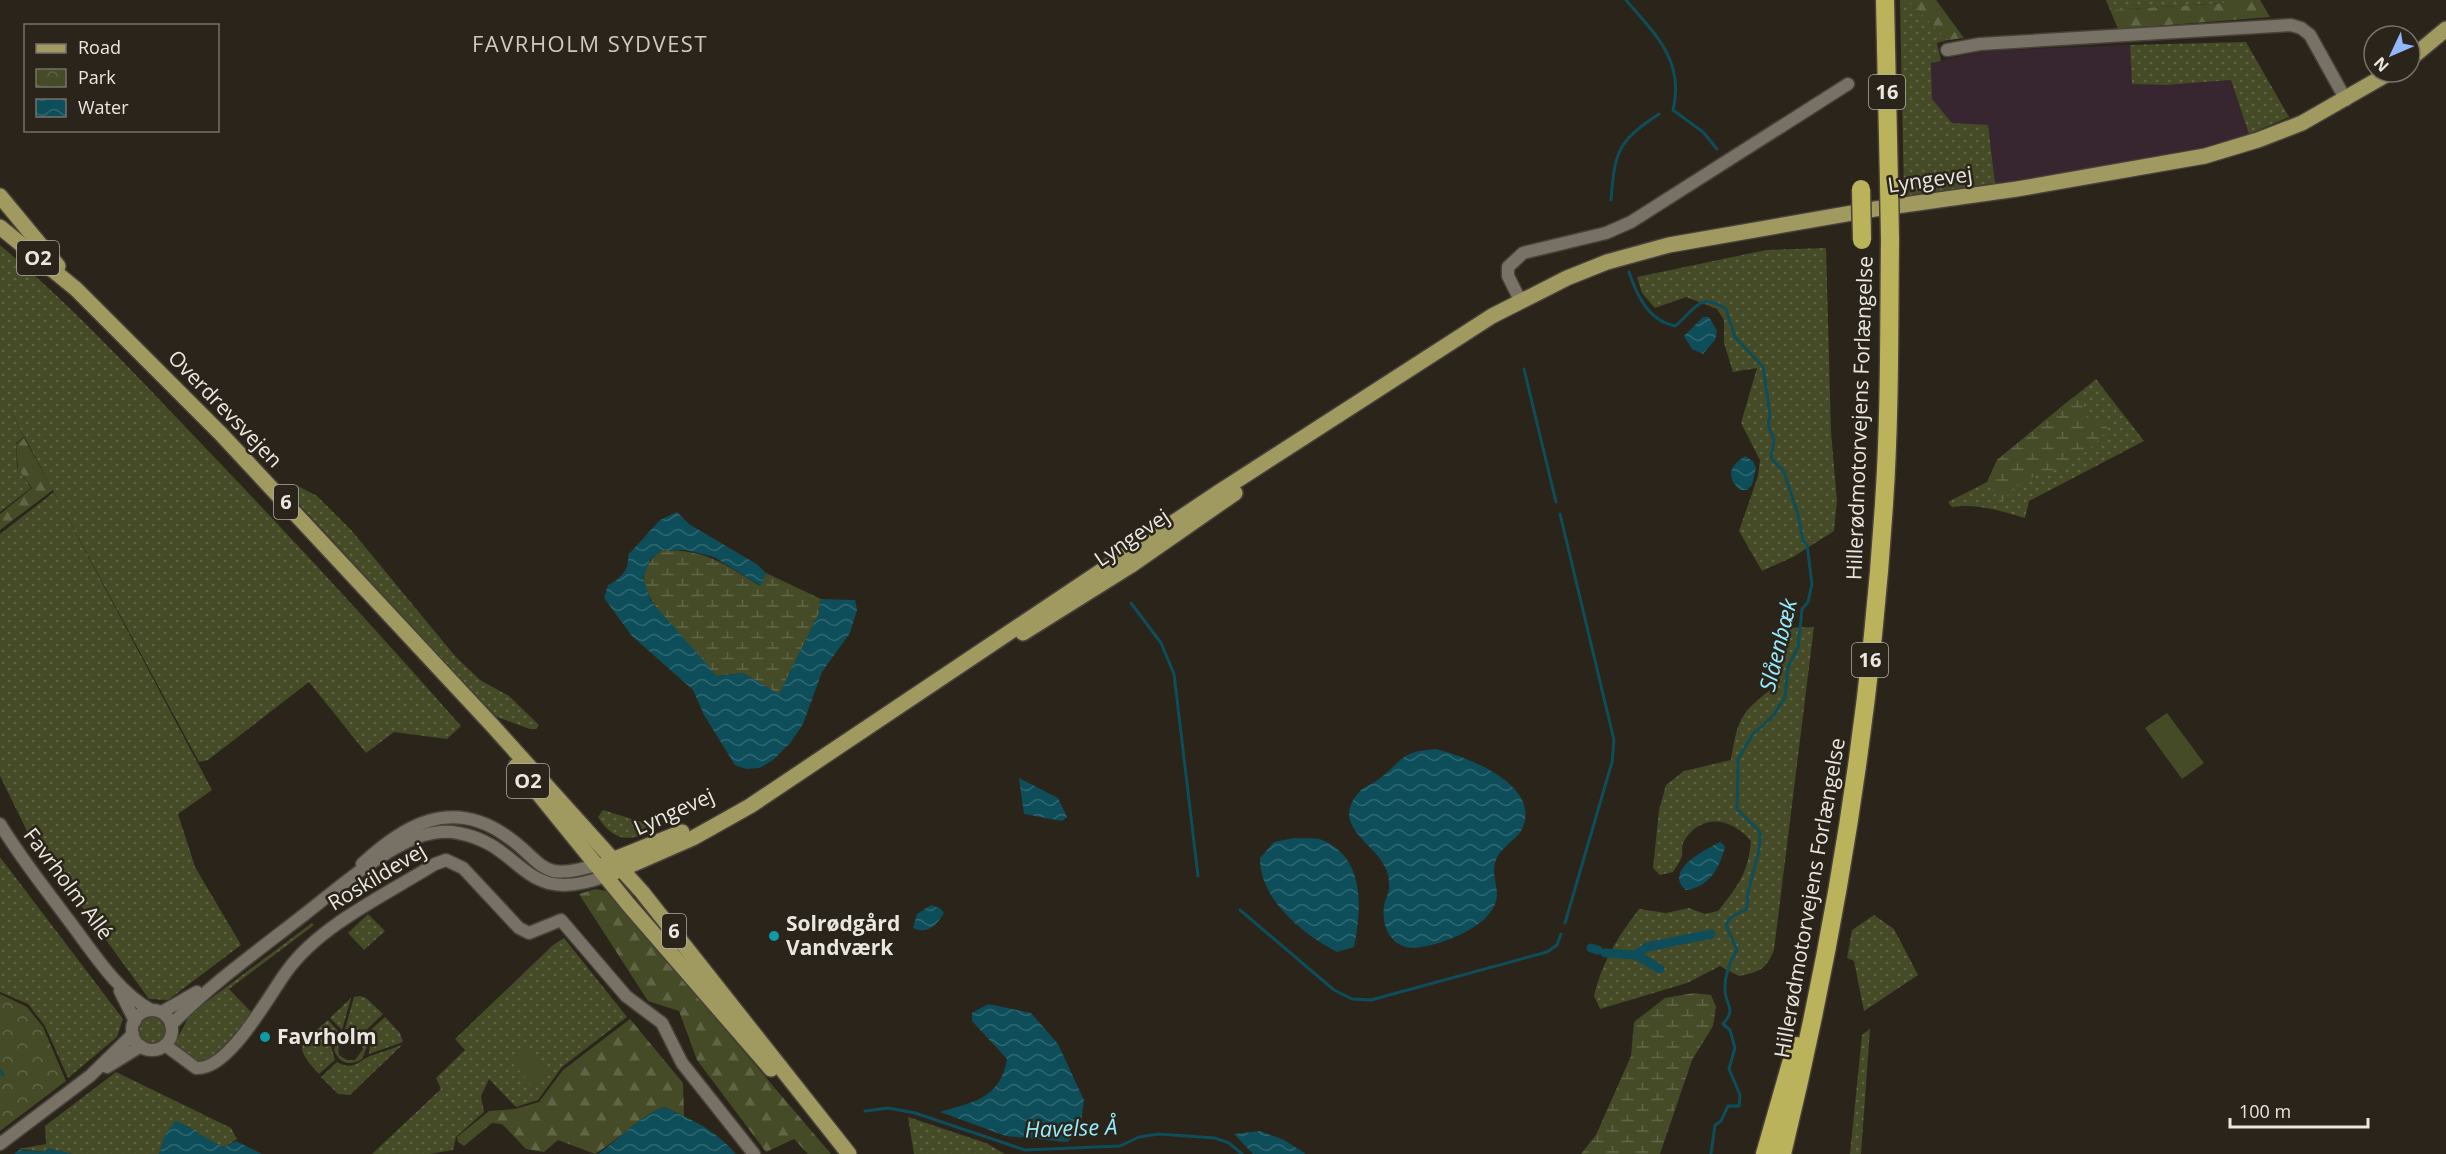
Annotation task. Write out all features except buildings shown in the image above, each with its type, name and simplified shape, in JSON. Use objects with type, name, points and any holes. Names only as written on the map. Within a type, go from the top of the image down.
[{"type":"highway","name":"Hillerødmotorvejens Forlængelse","points":[[1782,1154],[1816,1007],[1851,816],[1865,713],[1884,504],[1890,240],[1885,0]]},
{"type":"highway","points":[[1861,189],[1862,240]]},
{"type":"highway","points":[[1765,1154],[1796,1046],[1816,1007]]},
{"type":"main road","points":[[2422,49],[2446,29]]},
{"type":"main road","name":"Lyngevej","points":[[610,867],[766,793],[986,650],[1002,636],[1123,556],[1520,300],[1607,262],[1669,245],[2205,156],[2258,140],[2302,123],[2372,84]]},
{"type":"main road","name":"Overdrevsvejen","points":[[0,196],[76,289],[315,531],[462,695],[491,724],[610,867]]},
{"type":"main road","name":"Overdrevsvejen","points":[[0,227],[76,289]]},
{"type":"main road","name":"Overdrevsvejen","points":[[462,695],[522,773],[610,867]]},
{"type":"main road","points":[[610,867],[745,1040],[834,1136]]},
{"type":"main road","name":"6","points":[[610,867],[724,995],[849,1154]]},
{"type":"street","points":[[1947,50],[1980,44],[2291,25],[2301,28],[2310,35],[2346,100]]},
{"type":"street","points":[[1520,300],[1508,276],[1508,267],[1523,253],[1606,233],[1631,222],[1848,84]]},
{"type":"street","name":"Favrholm Allé","points":[[0,824],[22,858],[105,967],[127,1002],[135,1021]]},
{"type":"street","name":"Roskildevej","points":[[171,1024],[223,977],[328,896],[414,838],[434,833],[456,832],[481,839],[540,881],[573,886],[610,867]]},
{"type":"street","name":"Roskildevej","points":[[165,1045],[196,1068],[213,1064],[251,1025],[287,970],[321,936],[435,864],[446,860],[463,868],[519,928],[529,933],[561,920],[626,996],[640,1009],[663,1023],[681,1063],[754,1154]]},
{"type":"street","name":"Favrholm Allé","points":[[105,967],[134,998],[156,1011]]},
{"type":"street","name":"Roskildevej","points":[[156,1011],[223,977]]},
{"type":"street","points":[[90,1076],[133,1034],[135,1021],[140,1014],[156,1011],[171,1024],[171,1036],[165,1045],[153,1050],[141,1046],[133,1034]]},
{"type":"street","points":[[0,1144],[90,1076],[141,1046]]},
{"type":"shaded area","points":[[2130,45],[2133,84],[2166,85],[2231,80],[2249,134],[2193,150],[2149,159],[1995,183],[1988,126],[1952,123],[1932,99],[1931,63],[1986,51]]},
{"type":"green space","points":[[1900,0],[1908,0],[1948,40],[1937,43],[1941,61],[1931,63],[1932,99],[1952,123],[1988,125],[1995,183],[1904,198]]},
{"type":"green space","points":[[1908,0],[1936,0],[1964,38],[1948,40]]},
{"type":"green space","points":[[2106,0],[2227,0],[2226,3],[2110,10]]},
{"type":"green space","points":[[2227,0],[2260,0],[2270,17],[2118,29],[2110,10],[2226,3]]},
{"type":"green space","points":[[2246,42],[2289,117],[2249,134],[2231,80],[2166,85],[2132,84],[2130,45]]},
{"type":"green space","points":[[0,245],[77,315],[149,389],[330,581],[461,726],[447,739],[394,732],[366,753],[309,682],[208,760],[199,762],[4,399],[24,437],[16,443],[17,467],[31,488],[0,512]]},
{"type":"green space","points":[[1826,248],[1831,432],[1837,501],[1834,531],[1793,557],[1762,571],[1739,531],[1758,476],[1760,460],[1741,423],[1757,368],[1733,372],[1724,343],[1724,320],[1717,309],[1686,297],[1655,308],[1642,293],[1637,277],[1766,250]]},
{"type":"green space","points":[[2096,379],[2144,441],[2029,501],[2025,518],[1980,507],[1952,507],[1948,502],[1987,482],[1997,460]]},
{"type":"green space","points":[[2082,395],[2088,398],[2082,407],[2089,418],[2103,418],[2108,430],[2077,459],[2022,482],[2001,504],[1988,482],[1997,460],[2072,398]]},
{"type":"green space","points":[[24,438],[53,490],[0,530],[0,514],[32,488],[18,469],[16,444]]},
{"type":"green space","points":[[296,485],[317,496],[352,531],[455,656],[480,680],[509,696],[539,725],[536,729],[497,717],[478,698],[285,489]]},
{"type":"green space","points":[[54,492],[212,790],[178,814],[195,867],[241,945],[168,1000],[149,999],[28,833],[0,776],[0,534]]},
{"type":"green space","points":[[662,550],[691,552],[714,559],[760,586],[766,573],[821,599],[819,613],[779,695],[743,673],[717,676],[661,614],[645,587],[644,576],[646,568]]},
{"type":"green space","points":[[1814,627],[1774,950],[1771,957],[1765,966],[1752,973],[1739,976],[1720,966],[1687,983],[1600,1009],[1594,996],[1602,971],[1617,940],[1639,909],[1666,913],[1689,908],[1705,914],[1718,911],[1741,879],[1750,852],[1751,841],[1743,833],[1725,823],[1707,822],[1691,832],[1683,843],[1680,862],[1673,872],[1660,875],[1653,868],[1659,810],[1666,785],[1684,771],[1731,760],[1736,733],[1743,717],[1754,703],[1775,686],[1777,628]]},
{"type":"green space","points":[[2167,713],[2204,763],[2182,779],[2145,728]]},
{"type":"green space","points":[[603,810],[651,825],[654,830],[630,838],[616,835],[598,817]]},
{"type":"green space","points":[[0,857],[123,1019],[117,1037],[68,1078],[45,1026],[28,1004],[0,992]]},
{"type":"green space","points":[[595,889],[607,891],[831,1154],[808,1154],[794,1139],[766,1152],[697,1060],[679,1011],[648,1001],[579,894]]},
{"type":"green space","points":[[368,914],[385,931],[364,950],[348,933]]},
{"type":"green space","points":[[1874,915],[1894,929],[1918,975],[1864,1011],[1854,961],[1847,958],[1852,930]]},
{"type":"green space","points":[[312,923],[314,925],[229,989],[253,1014],[228,1045],[213,1056],[195,1062],[174,1045],[190,1014]]},
{"type":"green space","points":[[564,938],[627,1017],[562,1067],[538,1100],[516,1107],[489,1079],[481,1096],[484,1112],[456,1137],[453,1150],[429,1154],[372,1154],[441,1089],[436,1078],[465,1050],[455,1039],[553,945]]},
{"type":"green space","points":[[1694,993],[1711,995],[1716,1007],[1713,1026],[1692,1060],[1660,1154],[1581,1154],[1596,1135],[1631,1056],[1634,1022],[1665,998]]},
{"type":"green space","points":[[0,994],[27,1007],[43,1027],[66,1081],[0,1131]]},
{"type":"green space","points":[[354,997],[366,998],[383,1014],[363,1033],[353,1028],[345,1029]]},
{"type":"green space","points":[[351,998],[342,1030],[330,1018]]},
{"type":"green space","points":[[152,1017],[161,1021],[165,1030],[161,1039],[152,1043],[143,1039],[139,1030],[143,1021]]},
{"type":"green space","points":[[385,1017],[400,1033],[403,1042],[369,1054],[370,1044],[365,1035]]},
{"type":"green space","points":[[630,1019],[683,1083],[684,1116],[664,1107],[645,1117],[595,1154],[558,1140],[544,1152],[526,1149],[502,1124],[492,1123],[464,1146],[458,1142],[457,1137],[489,1111],[515,1109],[539,1102],[563,1070]]},
{"type":"green space","points":[[328,1020],[339,1032],[331,1046],[335,1060],[319,1074],[302,1050],[311,1034]]},
{"type":"green space","points":[[1870,1029],[1861,1154],[1850,1154],[1862,1035]]},
{"type":"green space","points":[[349,1031],[361,1035],[367,1047],[362,1059],[353,1063],[342,1061],[334,1050],[337,1038]],"holes":[[[353,1034],[361,1039],[363,1049],[355,1060],[347,1060],[339,1055],[338,1043],[344,1036]]]},
{"type":"green space","points":[[402,1045],[350,1095],[338,1094],[321,1077],[337,1062],[351,1066],[370,1056]]},
{"type":"green space","points":[[526,1050],[549,1073],[533,1086],[512,1063]]},
{"type":"green space","points":[[116,1072],[231,1128],[237,1139],[225,1147],[203,1139],[188,1126],[165,1135],[159,1154],[72,1154],[47,1148],[45,1152],[18,1149],[46,1144],[45,1126]]},
{"type":"green space","points":[[908,1117],[986,1143],[1005,1154],[914,1154]]},
{"type":"water","points":[[1703,317],[1709,317],[1717,331],[1715,340],[1703,354],[1692,349],[1684,336]]},
{"type":"water","points":[[1745,456],[1753,461],[1756,468],[1752,485],[1747,490],[1740,490],[1733,481],[1731,472]]},
{"type":"water","points":[[677,512],[689,524],[758,565],[766,573],[761,586],[714,557],[686,550],[662,550],[650,560],[643,578],[651,601],[717,676],[743,673],[779,694],[819,613],[821,599],[855,600],[857,610],[850,633],[822,672],[803,724],[791,742],[773,760],[760,768],[746,769],[735,765],[704,715],[693,690],[632,636],[604,598],[608,585],[626,570],[628,555],[660,520]]},
{"type":"water","points":[[1436,749],[1481,765],[1510,784],[1520,796],[1525,809],[1524,824],[1519,834],[1498,855],[1494,873],[1497,895],[1494,906],[1487,916],[1477,925],[1451,939],[1414,948],[1406,947],[1394,940],[1384,921],[1384,906],[1389,888],[1386,869],[1356,832],[1349,814],[1352,803],[1360,791],[1379,779],[1403,758],[1415,752]]},
{"type":"water","points":[[1019,778],[1058,798],[1067,817],[1062,821],[1024,814]]},
{"type":"water","points":[[1294,838],[1322,840],[1336,848],[1353,871],[1359,901],[1354,947],[1337,952],[1324,945],[1286,914],[1267,888],[1260,858],[1274,842]]},
{"type":"water","points":[[1720,842],[1725,846],[1713,875],[1701,885],[1686,890],[1680,883],[1683,868],[1697,855]]},
{"type":"water","points":[[931,905],[940,908],[944,913],[938,921],[931,928],[918,930],[913,928],[917,914]]},
{"type":"water","points":[[988,1004],[1031,1013],[1058,1044],[1084,1100],[1080,1131],[1067,1142],[1006,1136],[940,1112],[983,1097],[998,1083],[1003,1072],[1007,1059],[972,1021],[972,1013]]},
{"type":"water","points":[[664,1107],[711,1131],[736,1154],[598,1154],[638,1122]]},
{"type":"water","points":[[175,1121],[225,1147],[236,1141],[262,1154],[159,1154],[165,1135]]},
{"type":"water","points":[[1260,1131],[1284,1140],[1306,1154],[1253,1154],[1234,1134]]},
{"type":"water","points":[[47,1148],[72,1154],[14,1154],[19,1150],[45,1152]]},
{"type":"waterway","name":"Slåenbæk","points":[[1626,0],[1657,37],[1671,63],[1676,93],[1673,110],[1703,132],[1717,149]]},
{"type":"waterway","name":"Slåenbæk","points":[[1611,200],[1614,170],[1621,149],[1634,132],[1659,114]]},
{"type":"waterway","name":"Slåenbæk","points":[[1629,272],[1645,306],[1658,319],[1666,323],[1675,326],[1702,303],[1709,302],[1726,309],[1735,337],[1763,367],[1770,415],[1768,424],[1774,440],[1771,458],[1784,472],[1798,515],[1803,541],[1807,545],[1812,584],[1808,602],[1802,609],[1798,647],[1788,667],[1785,697],[1774,715],[1753,734],[1738,759],[1737,809],[1760,832],[1760,843],[1747,899],[1747,909],[1731,917],[1726,925],[1737,950],[1725,980],[1730,1011],[1723,1024],[1730,1030],[1735,1048],[1729,1069],[1740,1095],[1739,1106],[1728,1106],[1721,1121],[1715,1125],[1711,1154]]},
{"type":"waterway","points":[[1524,369],[1556,502]]},
{"type":"waterway","points":[[1560,514],[1614,740],[1612,762],[1565,923]]},
{"type":"waterway","points":[[1131,603],[1161,643],[1174,674],[1198,876]]},
{"type":"waterway","points":[[1240,910],[1334,990],[1352,999],[1371,1000],[1547,952],[1557,945],[1561,934]]},
{"type":"waterway","points":[[1636,955],[1647,947],[1711,934]]},
{"type":"waterway","points":[[1591,948],[1598,950]]},
{"type":"waterway","points":[[1605,953],[1636,955],[1660,969]]},
{"type":"waterway","points":[[0,1070],[3,1075]]},
{"type":"waterway","name":"Havelse Å","points":[[865,1111],[888,1108],[915,1113],[1025,1150],[1120,1146],[1139,1137],[1159,1134],[1215,1138],[1229,1143],[1242,1154]]},
{"type":"place","name":"Solrødgård Vandværk","points":[[774,936]]},
{"type":"place","name":"Favrholm","points":[[265,1037]]},
{"type":"district","name":"FAVRHOLM SYDVEST","points":[[590,44]]}]
